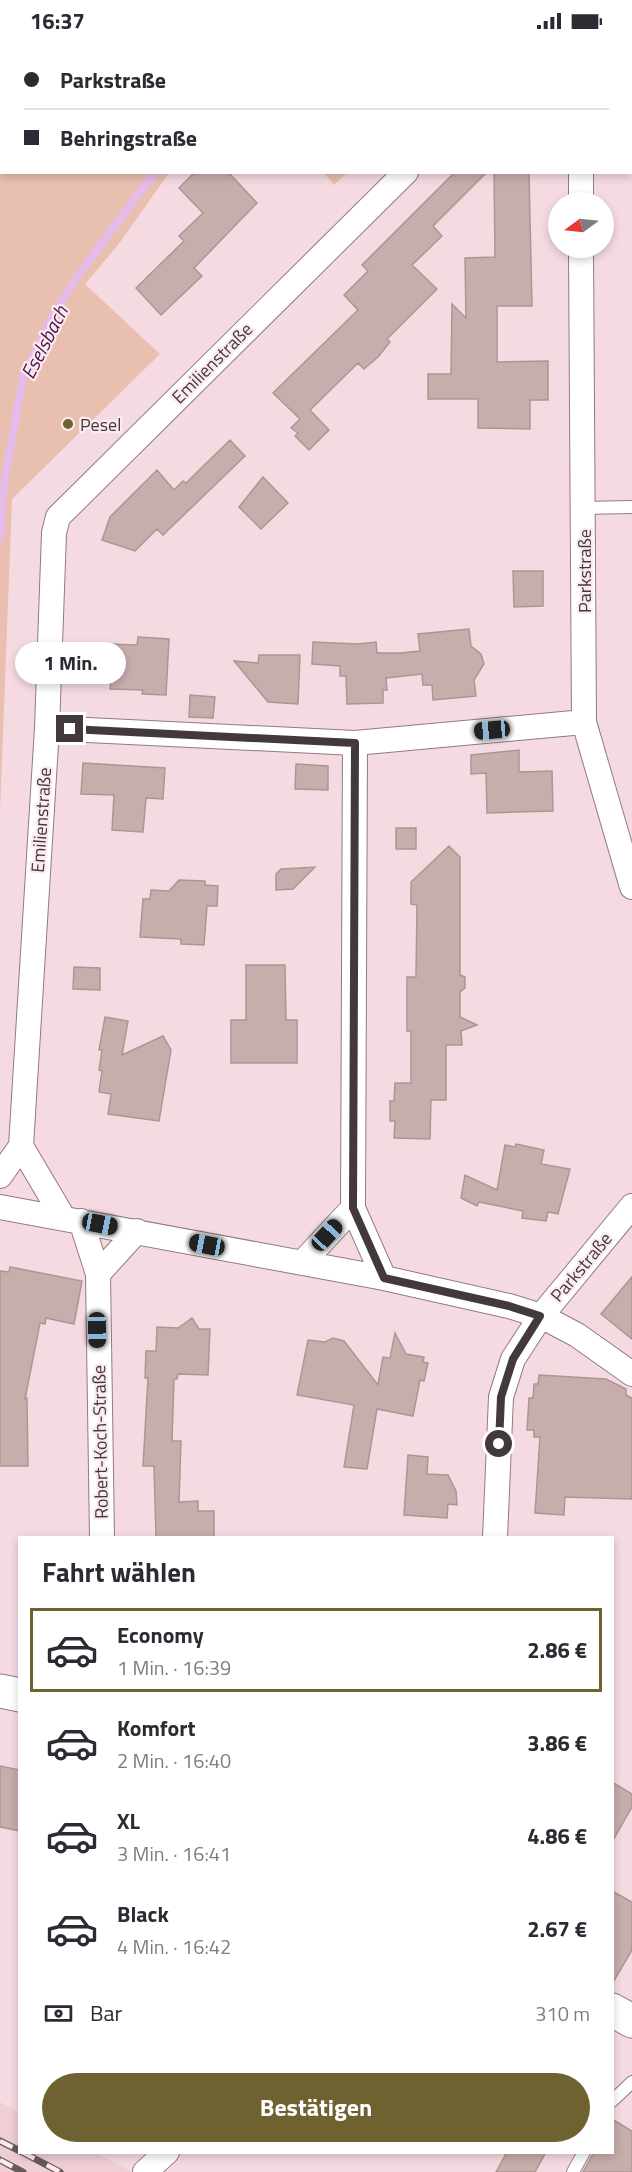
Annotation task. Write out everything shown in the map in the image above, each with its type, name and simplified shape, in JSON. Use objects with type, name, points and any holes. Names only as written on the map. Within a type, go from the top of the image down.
[{"type":"main road","points":[[0,1691],[18,1695]]},
{"type":"main road","points":[[614,2011],[632,2021]]},
{"type":"street","name":"Emilienstraße","points":[[21,1146],[47,728],[54,533],[58,517],[404,174]]},
{"type":"street","points":[[581,174],[581,192]]},
{"type":"street","name":"Parkstraße","points":[[581,258],[584,722],[625,839],[632,887]]},
{"type":"street","points":[[47,728],[355,743],[584,722]]},
{"type":"street","points":[[355,743],[353,1208],[384,1278]]},
{"type":"street","points":[[0,1176],[21,1146],[72,1219]]},
{"type":"street","name":"Parkstraße","points":[[495,1536],[501,1397],[513,1359],[540,1316],[632,1206]]},
{"type":"street","points":[[0,1207],[384,1278],[509,1306],[540,1316],[578,1335],[632,1374]]},
{"type":"street","points":[[302,1263],[353,1208]]},
{"type":"street","name":"Robert-Koch-Straße","points":[[72,1219],[98,1274],[102,1536]]},
{"type":"street","points":[[98,1274],[137,1231]]},
{"type":"street","points":[[145,2172],[165,2154]]},
{"type":"lane","points":[[584,508],[632,507]]},
{"type":"lane","points":[[614,2099],[632,2082]]},
{"type":"lane","points":[[573,2172],[583,2154]]},
{"type":"shaded area","points":[[0,174],[168,174],[118,245],[85,284],[160,354],[12,499],[0,812]]},
{"type":"shaded area","points":[[325,174],[346,174],[334,185]]},
{"type":"shaded area","points":[[0,2102],[18,2112],[18,2154],[97,2154],[132,2172],[0,2172]]},
{"type":"building","points":[[193,174],[230,174],[257,203],[194,268],[202,276],[161,315],[136,288],[184,241],[179,236],[203,213],[179,188]]},
{"type":"building","points":[[453,174],[485,174],[433,226],[442,236],[412,265],[437,289],[387,339],[390,342],[378,357],[364,369],[358,363],[310,410],[329,430],[309,450],[295,436],[298,433],[291,428],[300,419],[273,393],[358,310],[344,295],[368,271],[362,265]]},
{"type":"building","points":[[494,174],[529,174],[532,306],[497,306],[497,362],[548,361],[548,400],[530,400],[530,429],[478,428],[478,399],[428,399],[428,374],[451,374],[452,304],[466,318],[465,258],[495,257]]},
{"type":"building","points":[[230,440],[245,456],[163,535],[157,529],[135,551],[102,540],[110,517],[157,470],[174,490],[183,481],[186,483]]},
{"type":"building","points":[[263,477],[288,503],[261,529],[239,507]]},
{"type":"building","points":[[513,571],[543,571],[543,606],[514,607]]},
{"type":"building","points":[[469,629],[471,646],[481,654],[484,664],[474,680],[476,696],[433,700],[432,685],[423,685],[422,674],[386,678],[387,690],[383,690],[383,703],[347,704],[346,676],[340,676],[340,666],[312,664],[313,642],[358,644],[376,642],[377,653],[400,653],[420,651],[418,634]]},
{"type":"building","points":[[138,637],[169,639],[166,695],[142,694],[143,690],[110,689],[114,654],[111,644],[137,645]]},
{"type":"building","points":[[259,655],[300,655],[298,704],[268,702],[234,661],[258,663]]},
{"type":"building","points":[[190,695],[215,697],[213,718],[189,717]]},
{"type":"building","points":[[519,750],[519,772],[552,771],[553,811],[487,813],[486,773],[471,774],[471,755]]},
{"type":"building","points":[[83,763],[165,768],[163,799],[146,798],[143,832],[112,830],[114,795],[81,794]]},
{"type":"building","points":[[296,764],[328,766],[328,790],[295,789]]},
{"type":"building","points":[[396,828],[416,828],[416,849],[396,849]]},
{"type":"building","points":[[449,846],[460,857],[460,975],[465,977],[465,988],[460,992],[460,1017],[477,1025],[461,1031],[462,1045],[446,1045],[446,1100],[431,1100],[430,1139],[394,1138],[395,1121],[390,1121],[390,1101],[394,1101],[395,1083],[411,1083],[411,1031],[407,1031],[407,977],[416,977],[417,905],[411,904],[411,882]]},
{"type":"building","points":[[315,867],[293,889],[276,890],[276,874],[281,869]]},
{"type":"building","points":[[179,880],[205,881],[205,885],[218,886],[217,906],[207,906],[204,945],[181,944],[181,939],[140,937],[143,899],[150,899],[151,890],[169,891]]},
{"type":"building","points":[[246,965],[285,965],[286,1020],[297,1020],[297,1063],[231,1063],[231,1020],[246,1020]]},
{"type":"building","points":[[74,967],[100,968],[100,990],[73,989]]},
{"type":"building","points":[[105,1017],[128,1021],[122,1055],[163,1036],[171,1050],[159,1121],[108,1114],[111,1094],[99,1092],[102,1050],[99,1050]]},
{"type":"building","points":[[516,1144],[544,1150],[541,1164],[570,1169],[558,1214],[548,1212],[546,1221],[522,1218],[523,1211],[479,1202],[477,1206],[461,1198],[465,1175],[497,1190],[505,1145],[515,1147]]},
{"type":"building","points":[[10,1267],[82,1281],[74,1324],[46,1318],[45,1324],[40,1323],[25,1399],[27,1398],[28,1466],[0,1466],[0,1271],[9,1272]]},
{"type":"building","points":[[632,1277],[632,1339],[601,1314]]},
{"type":"building","points":[[192,1318],[199,1329],[210,1329],[208,1375],[178,1374],[177,1379],[174,1379],[172,1441],[181,1441],[179,1502],[198,1501],[198,1511],[214,1511],[214,1536],[156,1536],[154,1466],[143,1466],[148,1378],[145,1378],[146,1351],[156,1351],[157,1327],[178,1328]]},
{"type":"building","points":[[395,1333],[406,1354],[424,1357],[423,1362],[428,1363],[424,1381],[420,1380],[413,1416],[377,1409],[367,1469],[344,1467],[354,1405],[297,1395],[308,1340],[325,1342],[333,1338],[344,1341],[378,1385],[383,1357],[390,1358]]},
{"type":"building","points":[[539,1375],[606,1379],[626,1389],[626,1395],[632,1398],[632,1499],[565,1497],[564,1515],[535,1513],[540,1437],[534,1437],[534,1430],[527,1430],[529,1398],[533,1398],[534,1384],[538,1384]]},
{"type":"building","points":[[408,1455],[428,1457],[427,1474],[448,1475],[456,1491],[457,1505],[448,1504],[447,1518],[404,1515]]},
{"type":"building","points":[[0,1766],[18,1770],[18,1831],[0,1827]]},
{"type":"building","points":[[614,1783],[632,1794],[632,1807],[614,1838]]},
{"type":"building","points":[[614,1892],[632,1902],[632,1950],[614,1981]]},
{"type":"building","points":[[614,2120],[632,2131],[632,2172],[583,2172],[593,2154],[614,2154]]},
{"type":"building","points":[[506,2154],[545,2154],[535,2172],[496,2172]]},
{"type":"waterway","name":"Eselsbach","points":[[0,538],[3,490],[24,372],[55,311],[80,273],[154,174]]},
{"type":"railway","points":[[0,2141],[18,2150]]},
{"type":"railway","points":[[26,2154],[60,2172]]},
{"type":"railway","points":[[0,2160],[23,2172]]},
{"type":"place","name":"Pesel","points":[[68,424]]},
{"type":"route","points":[[70,729],[355,743],[353,1208],[384,1278],[509,1306],[540,1316],[513,1359],[501,1397],[499,1444]]}]
